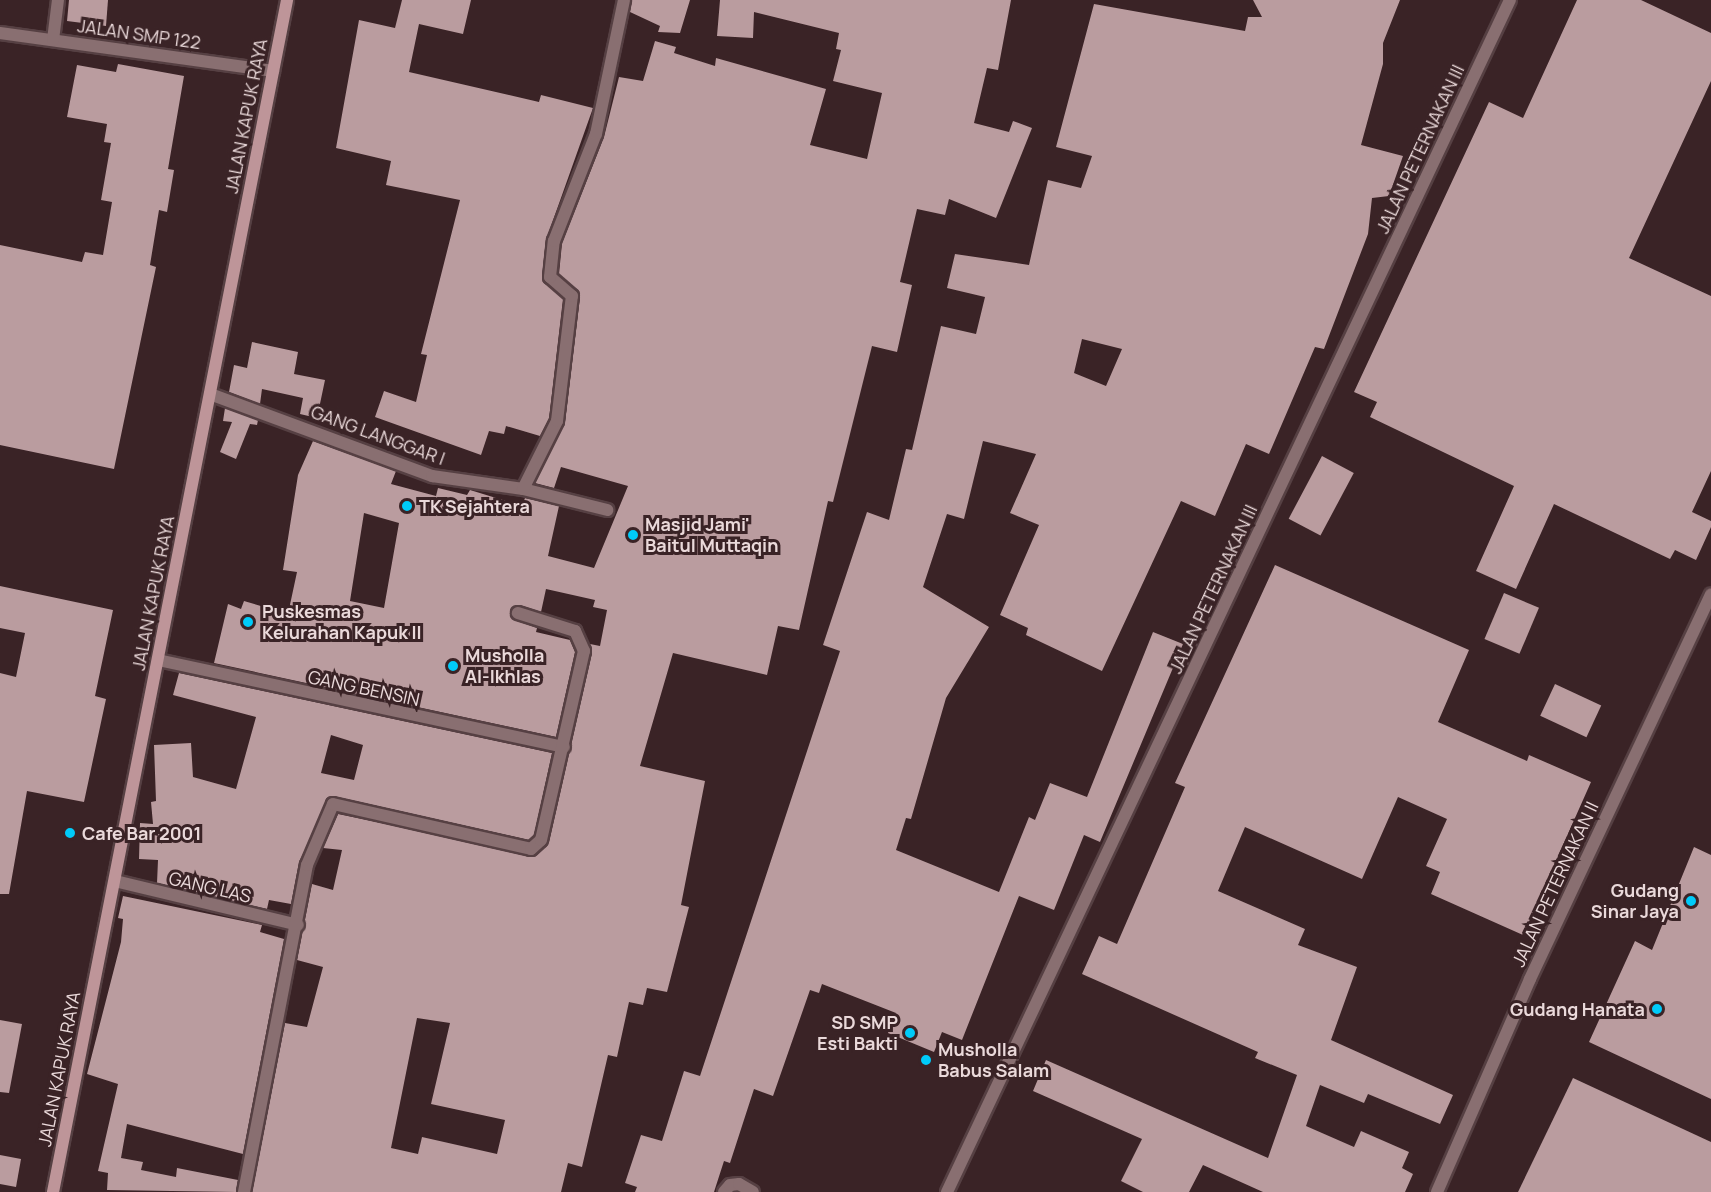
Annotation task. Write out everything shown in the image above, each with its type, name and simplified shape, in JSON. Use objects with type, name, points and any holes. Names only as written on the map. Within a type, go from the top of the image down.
[{"type":"main road","name":"JALAN KAPUK RAYA","points":[[53,1192],[287,0]]},
{"type":"street","points":[[53,40],[58,0]]},
{"type":"street","points":[[524,489],[556,421],[571,307],[572,296],[550,277],[554,241],[596,135],[624,0]]},
{"type":"street","name":"JALAN PETERNAKAN III","points":[[947,1192],[1510,0]]},
{"type":"street","name":"JALAN SMP 122","points":[[0,33],[273,71]]},
{"type":"street","name":"GANG LANGGAR I","points":[[210,394],[432,476],[524,489],[607,510]]},
{"type":"street","name":"JALAN PETERNAKAN II","points":[[1437,1192],[1530,979],[1711,594]]},
{"type":"street","points":[[244,1192],[298,925],[307,865],[333,804],[537,848],[564,747],[584,651],[576,632],[518,613]]},
{"type":"street","name":"GANG BENSIN","points":[[158,660],[564,747]]},
{"type":"street","name":"GANG LAS","points":[[115,881],[298,925]]},
{"type":"street","points":[[724,1192],[729,1185],[739,1184],[753,1192]]},
{"type":"building","points":[[69,0],[108,0],[106,26],[67,21]]},
{"type":"building","points":[[402,0],[471,0],[463,34],[419,24],[409,72],[539,102],[541,95],[593,108],[546,240],[542,279],[563,299],[549,419],[540,436],[506,426],[504,434],[489,431],[481,455],[375,417],[384,391],[416,402],[427,355],[421,354],[460,200],[386,185],[391,161],[336,148],[359,20],[395,28]]},
{"type":"building","points":[[632,0],[690,0],[680,33],[658,32],[660,26],[630,12]]},
{"type":"building","points":[[720,0],[1011,0],[998,70],[987,68],[974,123],[1009,132],[1013,121],[1032,128],[996,218],[949,199],[945,215],[917,209],[900,282],[912,285],[897,352],[872,346],[833,502],[828,501],[799,630],[778,626],[767,675],[673,653],[640,766],[705,781],[681,905],[689,907],[667,992],[647,988],[643,1005],[629,1002],[617,1057],[608,1055],[582,1167],[568,1163],[561,1192],[252,1192],[285,1023],[307,1027],[323,967],[297,960],[312,884],[333,890],[342,850],[323,848],[338,814],[537,855],[549,842],[592,653],[590,644],[600,646],[607,610],[593,607],[595,600],[546,589],[541,612],[520,605],[510,610],[512,619],[537,628],[536,632],[570,640],[575,652],[556,737],[214,663],[228,604],[241,609],[244,601],[288,614],[297,572],[283,570],[298,475],[313,441],[396,471],[391,484],[436,496],[438,488],[467,495],[470,490],[522,506],[525,498],[559,506],[548,556],[594,568],[628,486],[561,467],[554,488],[535,483],[565,422],[580,297],[559,274],[562,243],[604,137],[619,77],[643,81],[655,41],[676,47],[674,53],[715,66],[716,58],[826,89],[810,145],[867,159],[882,93],[833,81],[841,50],[836,49],[839,33],[754,12],[753,38],[717,36]],"holes":[[[364,513],[399,523],[384,608],[350,601]],[[417,1018],[450,1023],[431,1104],[505,1120],[497,1154],[422,1137],[418,1154],[391,1148]]]},
{"type":"building","points":[[1253,0],[1400,0],[1383,43],[1383,64],[1361,145],[1403,156],[1389,196],[1372,198],[1368,234],[1324,349],[1315,347],[1269,454],[1246,444],[1215,516],[1181,501],[1102,671],[1026,635],[1028,628],[1000,615],[1039,525],[1010,513],[1036,454],[983,441],[964,519],[947,514],[923,587],[989,627],[946,698],[911,819],[906,818],[896,850],[999,892],[1029,817],[1035,820],[1050,783],[1087,797],[1153,632],[1183,644],[1100,842],[1084,835],[1054,910],[1019,896],[962,1040],[942,1032],[934,1052],[888,1033],[896,1013],[822,984],[819,993],[810,990],[773,1096],[754,1089],[730,1163],[724,1161],[714,1192],[635,1192],[637,1187],[625,1183],[641,1135],[662,1141],[684,1071],[700,1076],[840,651],[823,645],[867,512],[889,520],[906,449],[912,450],[941,326],[976,334],[985,297],[947,288],[955,254],[1029,265],[1048,180],[1081,188],[1092,156],[1056,147],[1094,4],[1245,31],[1248,17],[1262,17]],"holes":[[[1082,339],[1122,349],[1106,386],[1074,373]]]},
{"type":"building","points":[[1577,0],[1641,0],[1711,33],[1711,81],[1629,258],[1711,296],[1711,471],[1692,512],[1711,521],[1711,527],[1696,560],[1675,550],[1670,559],[1554,504],[1516,589],[1476,571],[1514,486],[1370,417],[1377,402],[1354,392],[1489,102],[1523,118]]},
{"type":"building","points":[[118,64],[184,76],[168,169],[174,170],[167,212],[159,210],[150,265],[156,267],[114,469],[0,445],[0,245],[82,262],[85,252],[103,255],[112,202],[101,200],[111,143],[104,142],[107,124],[67,117],[77,65],[116,72]]},
{"type":"building","points":[[252,342],[298,352],[294,374],[325,380],[317,418],[300,414],[303,398],[262,389],[260,404],[229,392],[234,365],[247,368]]},
{"type":"building","points":[[225,408],[258,420],[257,425],[250,424],[236,459],[220,452],[232,422],[223,421]]},
{"type":"building","points":[[1322,456],[1354,473],[1320,536],[1289,519]]},
{"type":"building","points":[[1275,565],[1469,650],[1438,722],[1527,761],[1529,755],[1591,782],[1523,935],[1431,894],[1440,872],[1426,866],[1447,819],[1398,797],[1362,879],[1245,827],[1218,891],[1305,929],[1298,945],[1357,967],[1331,1040],[1453,1095],[1440,1124],[1368,1094],[1364,1103],[1320,1085],[1306,1126],[1354,1147],[1361,1131],[1409,1152],[1402,1168],[1413,1174],[1405,1192],[1263,1192],[1203,1165],[1189,1192],[1143,1192],[1121,1181],[1142,1139],[1033,1091],[1046,1060],[1268,1158],[1297,1075],[1255,1058],[1258,1052],[1082,974],[1099,936],[1117,944],[1185,787],[1175,783]]},
{"type":"building","points":[[0,586],[113,610],[95,696],[106,699],[84,802],[27,791],[9,894],[0,894],[0,673],[16,677],[25,633],[0,628]]},
{"type":"building","points":[[1504,593],[1539,608],[1519,654],[1484,639]]},
{"type":"building","points":[[179,673],[552,753],[534,836],[529,840],[332,796],[299,862],[291,904],[269,900],[267,909],[157,883],[158,860],[139,859],[140,823],[153,824],[151,802],[156,801],[154,745],[191,743],[193,777],[236,789],[256,717],[173,695]],"holes":[[[331,735],[363,745],[354,780],[321,773]]]},
{"type":"building","points":[[1555,684],[1601,706],[1586,737],[1540,716]]},
{"type":"building","name":"Gudang Hanata","points":[[1694,847],[1711,855],[1711,1099],[1589,1042],[1635,941],[1652,950]]},
{"type":"building","points":[[123,896],[262,925],[260,932],[284,939],[243,1154],[127,1124],[121,1158],[143,1162],[141,1170],[176,1177],[177,1168],[238,1180],[236,1192],[107,1190],[108,1173],[98,1171],[118,1084],[87,1074],[121,942],[123,919],[118,918]]},
{"type":"building","points":[[0,1020],[22,1024],[9,1093],[0,1092]]},
{"type":"building","points":[[1573,1078],[1711,1142],[1711,1192],[1518,1192]]},
{"type":"building","points":[[0,1155],[21,1159],[16,1187],[0,1184]]},
{"type":"place","name":"TK Sejahtera","points":[[407,506]]},
{"type":"place","name":"Masjid Jami' Baitul Muttaqin","points":[[633,535]]},
{"type":"place","name":"Puskesmas Kelurahan Kapuk II","points":[[248,622]]},
{"type":"place","name":"Musholla Al-Ikhlas","points":[[453,666]]},
{"type":"place","name":"Cafe Bar 2001","points":[[70,833]]},
{"type":"place","name":"Gudang Sinar Jaya","points":[[1691,901]]},
{"type":"place","name":"Gudang Hanata","points":[[1657,1009]]},
{"type":"place","name":"SD SMP Esti Bakti","points":[[910,1033]]},
{"type":"place","name":"Musholla Babus Salam","points":[[926,1060]]}]
